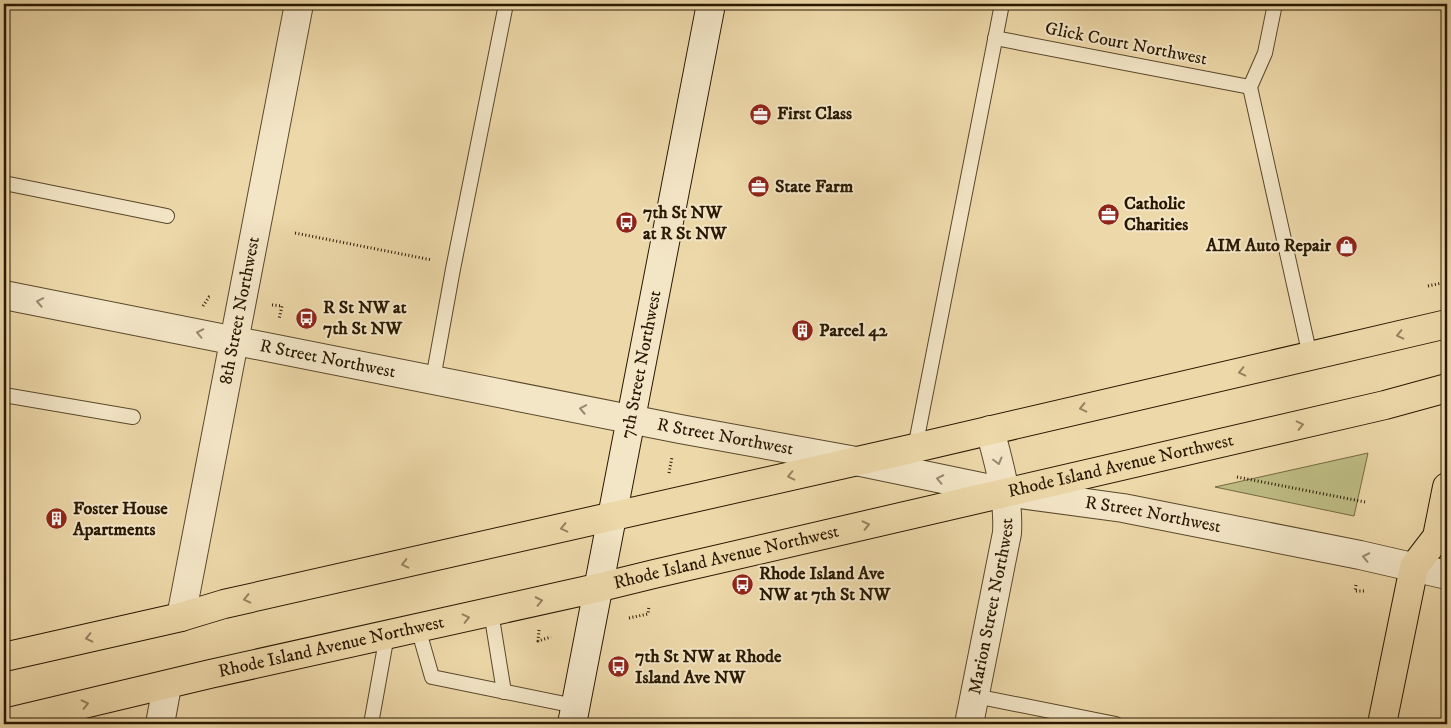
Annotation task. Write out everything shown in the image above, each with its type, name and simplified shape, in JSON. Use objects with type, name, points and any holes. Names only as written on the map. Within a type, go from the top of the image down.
[{"type":"highway","points":[[4,657],[181,617],[234,602],[915,448],[1447,324]]},
{"type":"highway","name":"Rhode Island Avenue Northwest","points":[[4,723],[597,588],[1376,407],[1447,388]]},
{"type":"highway","points":[[1382,724],[1414,568],[1437,537],[1447,487]]},
{"type":"street","name":"8th Street Northwest","points":[[181,617],[299,4]]},
{"type":"street","name":"7th Street Northwest","points":[[573,715],[711,4]]},
{"type":"street","name":"R Street Northwest","points":[[4,295],[856,461],[1005,492],[1122,508],[1447,576]]},
{"type":"street","name":"Marion Street Northwest","points":[[970,724],[1007,533],[1005,492],[990,430]]},
{"type":"street","points":[[160,724],[167,686]]},
{"type":"lane","points":[[434,380],[456,253],[506,4]]},
{"type":"lane","points":[[915,448],[1002,4]]},
{"type":"lane","points":[[1275,4],[1265,53],[1250,87],[1310,356]]},
{"type":"lane","name":"Glick Court Northwest","points":[[995,38],[1250,87]]},
{"type":"lane","points":[[4,183],[167,216]]},
{"type":"lane","points":[[4,395],[133,416]]},
{"type":"lane","points":[[491,612],[504,692]]},
{"type":"lane","points":[[418,628],[432,677],[504,692],[573,715]]},
{"type":"lane","points":[[371,724],[388,635]]},
{"type":"lane","points":[[975,696],[1116,724]]},
{"type":"path","points":[[295,233],[439,261]]},
{"type":"path","points":[[1428,286],[1447,282]]},
{"type":"path","points":[[201,308],[209,297],[219,294]]},
{"type":"path","points":[[264,303],[282,306],[278,322]]},
{"type":"path","points":[[669,476],[673,453]]},
{"type":"path","points":[[1237,477],[1365,502]]},
{"type":"path","points":[[1357,579],[1355,592],[1366,592]]},
{"type":"path","points":[[630,618],[648,614],[651,598]]},
{"type":"path","points":[[539,627],[538,641],[551,637]]},
{"type":"shaded area","points":[[1368,453],[1354,516],[1215,487]]},
{"type":"place","name":"First Class","points":[[761,114]]},
{"type":"place","name":"State Farm","points":[[759,187]]},
{"type":"place","name":"Catholic Charities","points":[[1108,214]]},
{"type":"place","name":"7th St NW at R St NW","points":[[627,223]]},
{"type":"place","name":"AIM Auto Repair","points":[[1347,246]]},
{"type":"place","name":"R St NW at 7th St NW","points":[[307,318]]},
{"type":"place","name":"Parcel 42","points":[[803,331]]},
{"type":"place","name":"Foster House Apartments","points":[[57,519]]},
{"type":"place","name":"Rhode Island Ave NW at 7th St NW","points":[[743,584]]},
{"type":"place","name":"7th St NW at Rhode Island Ave NW","points":[[619,667]]}]
